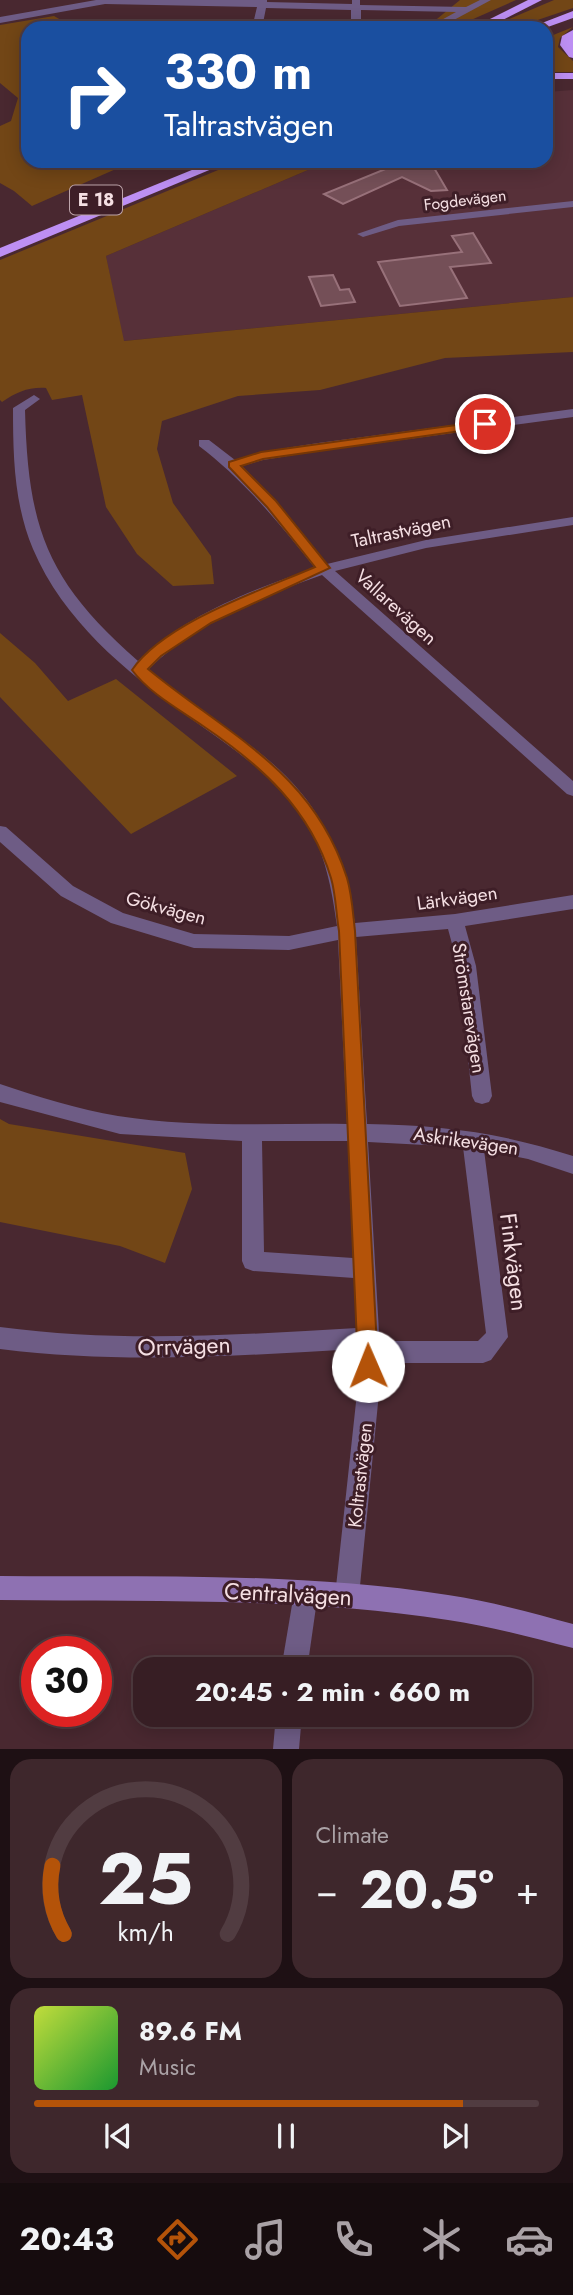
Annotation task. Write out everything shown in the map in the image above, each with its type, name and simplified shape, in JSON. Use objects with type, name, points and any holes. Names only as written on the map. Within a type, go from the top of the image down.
[{"type":"highway","points":[[492,21],[537,0]]},
{"type":"highway","points":[[507,14],[544,0]]},
{"type":"highway","points":[[553,21],[573,14]]},
{"type":"highway","points":[[553,30],[573,22]]},
{"type":"highway","points":[[573,33],[566,38],[566,45],[573,55]]},
{"type":"highway","points":[[553,76],[573,76]]},
{"type":"highway","name":"E 18","points":[[0,240],[175,168]]},
{"type":"highway","name":"E 18","points":[[0,253],[210,168]]},
{"type":"street","points":[[446,21],[486,0]]},
{"type":"street","points":[[0,20],[29,9],[105,1],[356,3],[468,10]]},
{"type":"street","points":[[259,21],[263,2]]},
{"type":"street","points":[[356,3],[356,21]]},
{"type":"street","name":"Fogdevägen","points":[[363,234],[398,223],[573,204]]},
{"type":"street","name":"Koltrastvägen","points":[[34,399],[19,408],[20,485],[40,549],[67,597],[116,650],[174,698],[253,754],[301,802],[326,845],[340,880],[347,931],[368,1338],[368,1393],[347,1596]]},
{"type":"street","points":[[233,465],[261,456],[318,447],[573,413]]},
{"type":"street","name":"Vallarevägen","points":[[204,443],[233,465],[271,504],[323,568],[573,790]]},
{"type":"street","name":"Taltrastvägen","points":[[139,670],[156,652],[206,620],[323,568],[408,548],[573,521]]},
{"type":"street","name":"Gökvägen","points":[[0,832],[67,891],[117,918],[194,941],[289,943],[347,931]]},
{"type":"street","name":"Lärkvägen","points":[[347,931],[455,921],[573,902]]},
{"type":"street","name":"Strömstarevägen","points":[[455,921],[467,966],[482,1096]]},
{"type":"street","points":[[0,1092],[11,1098],[119,1125],[252,1132],[356,1131]]},
{"type":"street","name":"Askrikevägen","points":[[356,1131],[472,1138],[531,1150],[573,1165]]},
{"type":"street","points":[[252,1132],[253,1261],[364,1269]]},
{"type":"street","name":"Finkvägen","points":[[368,1338],[391,1352],[483,1352],[497,1337],[472,1138]]},
{"type":"street","name":"Orrvägen","points":[[0,1338],[47,1346],[143,1348],[368,1338]]},
{"type":"street","name":"Centralvägen","points":[[0,1588],[347,1596],[434,1605],[573,1636]]},
{"type":"street","points":[[296,1657],[306,1593]]},
{"type":"street","points":[[286,1749],[288,1727]]},
{"type":"shaded area","points":[[460,0],[516,0],[469,21],[434,21]]},
{"type":"shaded area","points":[[554,0],[573,0],[573,8],[535,21],[504,21]]},
{"type":"shaded area","points":[[54,16],[63,21],[24,21]]},
{"type":"shaded area","points":[[21,22],[21,168],[118,168],[32,206],[0,183],[0,126],[11,121],[18,98],[0,83],[0,25]]},
{"type":"shaded area","points":[[573,27],[560,38],[558,47],[573,61],[573,72],[553,72],[553,35]]},
{"type":"shaded area","points":[[573,90],[573,297],[123,341],[106,256],[313,168],[553,168],[553,91]]},
{"type":"shaded area","points":[[223,168],[313,168],[106,256],[124,341],[573,297],[573,352],[445,358],[320,390],[238,396],[162,421],[157,449],[173,503],[211,556],[214,584],[173,586],[137,554],[106,507],[82,395],[52,400],[46,388],[34,388],[2,402],[0,400],[0,260]]},
{"type":"shaded area","points":[[0,633],[35,663],[68,701],[116,679],[237,776],[131,834],[0,697]]},
{"type":"shaded area","points":[[0,1119],[9,1124],[185,1153],[192,1189],[165,1263],[120,1246],[0,1222]]},
{"type":"building","points":[[388,168],[434,168],[447,190],[431,191],[402,177],[343,204],[324,194]]},
{"type":"building","points":[[473,233],[491,263],[450,267],[467,298],[400,306],[378,262],[462,252],[452,236]]},
{"type":"building","points":[[333,275],[340,290],[349,289],[355,302],[321,306],[309,277]]},
{"type":"route","points":[[368,1366],[347,931],[340,880],[326,845],[301,802],[261,761],[139,670],[156,652],[206,620],[323,568],[271,504],[233,465],[261,456],[485,424]]}]
